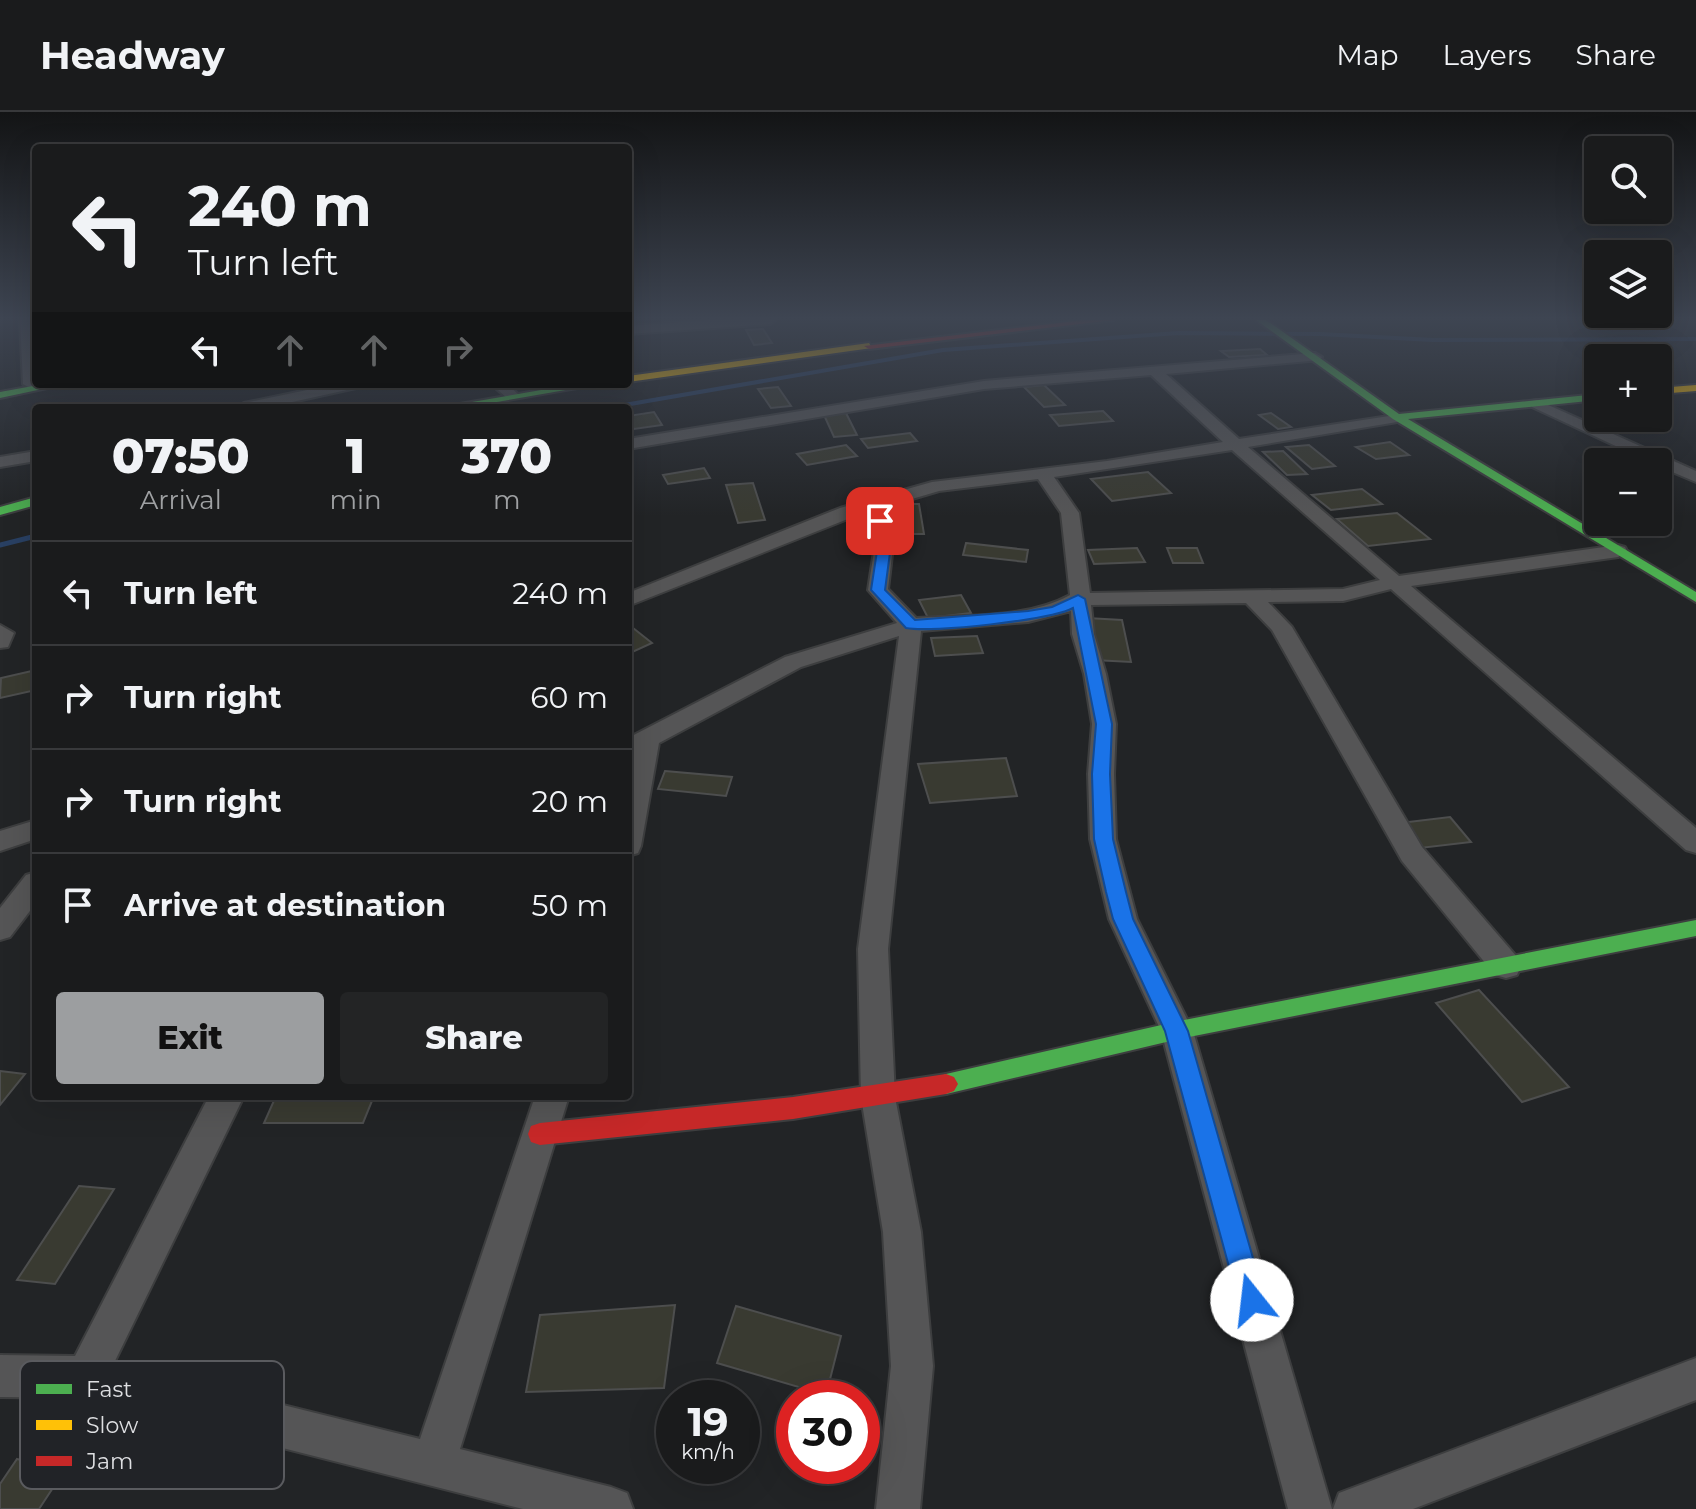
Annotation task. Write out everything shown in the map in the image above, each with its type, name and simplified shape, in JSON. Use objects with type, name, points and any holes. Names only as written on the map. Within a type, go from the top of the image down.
[{"type":"street","points":[[0,392],[25,385]]},
{"type":"street","points":[[632,443],[983,385]]},
{"type":"street","points":[[1171,385],[1696,843]]},
{"type":"street","points":[[1354,385],[1397,417],[1696,598]]},
{"type":"street","points":[[0,392],[32,388]]},
{"type":"street","points":[[263,404],[337,388]]},
{"type":"street","points":[[456,404],[505,390],[535,388]]},
{"type":"street","points":[[1672,390],[1696,388]]},
{"type":"street","points":[[632,598],[761,545],[875,503],[938,486],[1107,466],[1397,417],[1584,399]]},
{"type":"street","points":[[1537,404],[1696,477]]},
{"type":"street","points":[[0,462],[32,457]]},
{"type":"street","points":[[1042,473],[1070,513],[1077,556],[1078,599],[1104,724],[1101,774],[1103,839],[1123,919],[1177,1031],[1310,1509]]},
{"type":"street","points":[[0,511],[32,502]]},
{"type":"street","points":[[875,503],[885,538],[878,590],[911,625]]},
{"type":"street","points":[[632,805],[638,743],[793,662],[911,625],[1028,616],[1056,611],[1078,599],[1343,595],[1397,582],[1618,551]]},
{"type":"street","points":[[1252,597],[1281,627],[1412,854],[1506,966]]},
{"type":"street","points":[[898,1509],[912,1366],[902,1232],[878,1097],[873,949],[911,625]]},
{"type":"street","points":[[0,631],[3,633],[0,642]]},
{"type":"street","points":[[0,841],[32,830]]},
{"type":"street","points":[[0,929],[32,887]]},
{"type":"street","points":[[540,1134],[878,1097],[1177,1031],[1506,966],[1571,957],[1696,928]]},
{"type":"street","points":[[94,1361],[225,1100]]},
{"type":"street","points":[[434,1464],[551,1100]]},
{"type":"street","points":[[0,1376],[20,1376]]},
{"type":"street","points":[[1355,1509],[1696,1379]]},
{"type":"street","points":[[284,1426],[611,1509]]},
{"type":"building","points":[[1044,385],[1065,405],[1044,407],[1024,387]]},
{"type":"building","points":[[778,387],[791,406],[771,408],[758,389]]},
{"type":"building","points":[[1103,411],[1113,421],[1059,426],[1050,415]]},
{"type":"building","points":[[654,412],[662,425],[634,429],[632,415]]},
{"type":"building","points":[[846,413],[857,435],[834,437],[824,415]]},
{"type":"building","points":[[1271,413],[1291,427],[1278,429],[1259,415]]},
{"type":"building","points":[[910,433],[917,441],[868,448],[861,439]]},
{"type":"building","points":[[1390,442],[1409,455],[1376,459],[1356,447]]},
{"type":"building","points":[[846,445],[857,456],[807,465],[797,454]]},
{"type":"building","points":[[1309,445],[1335,466],[1312,469],[1286,447]]},
{"type":"building","points":[[1283,451],[1307,474],[1287,475],[1263,452]]},
{"type":"building","points":[[704,468],[710,478],[668,484],[663,475]]},
{"type":"building","points":[[1148,472],[1171,493],[1112,501],[1091,479]]},
{"type":"building","points":[[753,483],[765,520],[738,523],[726,485]]},
{"type":"building","points":[[1362,489],[1382,504],[1331,510],[1312,495]]},
{"type":"building","points":[[895,504],[919,504],[924,534],[899,534]]},
{"type":"building","points":[[1397,513],[1430,539],[1368,546],[1337,519]]},
{"type":"building","points":[[966,543],[1028,550],[1026,562],[963,555]]},
{"type":"building","points":[[1137,548],[1145,562],[1094,564],[1088,550]]},
{"type":"building","points":[[1167,548],[1197,548],[1203,563],[1173,563]]},
{"type":"building","points":[[961,595],[971,613],[928,618],[919,600]]},
{"type":"building","points":[[1087,618],[1122,620],[1131,662],[1094,660]]},
{"type":"building","points":[[632,627],[652,643],[632,652]]},
{"type":"building","points":[[977,636],[983,653],[935,656],[931,638]]},
{"type":"building","points":[[32,671],[32,691],[0,698],[1,678]]},
{"type":"building","points":[[1006,758],[1017,796],[930,803],[918,764]]},
{"type":"building","points":[[665,771],[732,777],[726,796],[658,789]]},
{"type":"building","points":[[1450,817],[1471,842],[1420,848],[1400,823]]},
{"type":"building","points":[[1479,990],[1569,1087],[1522,1102],[1436,1003]]},
{"type":"building","points":[[0,1071],[25,1074],[0,1105]]},
{"type":"building","points":[[274,1100],[372,1100],[363,1123],[264,1123]]},
{"type":"building","points":[[79,1186],[114,1189],[55,1284],[17,1280]]},
{"type":"building","points":[[675,1305],[665,1380],[656,1380],[656,1388],[526,1392],[540,1315]]},
{"type":"building","points":[[736,1306],[841,1336],[830,1380],[776,1380],[717,1363]]},
{"type":"building","points":[[17,1459],[20,1460],[20,1489],[52,1489],[39,1509],[0,1509],[0,1484]]},
{"type":"waterway","points":[[630,404],[739,385]]},
{"type":"waterway","points":[[0,545],[32,537]]},
{"type":"traffic: fast","points":[[1352,385],[1397,417],[1696,598]]},
{"type":"traffic: fast","points":[[0,395],[39,388]]},
{"type":"traffic: fast","points":[[468,404],[570,388]]},
{"type":"traffic: fast","points":[[1397,417],[1584,398]]},
{"type":"traffic: fast","points":[[0,511],[32,502]]},
{"type":"traffic: fast","points":[[946,1084],[1179,1030],[1696,928]]},
{"type":"traffic: slow","points":[[1672,390],[1696,388]]},
{"type":"traffic: jam","points":[[540,1134],[793,1108],[946,1084]]},
{"type":"route","points":[[880,521],[885,538],[878,590],[911,625],[1028,616],[1056,611],[1078,599],[1104,724],[1101,774],[1103,839],[1116,892],[1123,919],[1177,1031],[1252,1300]]}]
